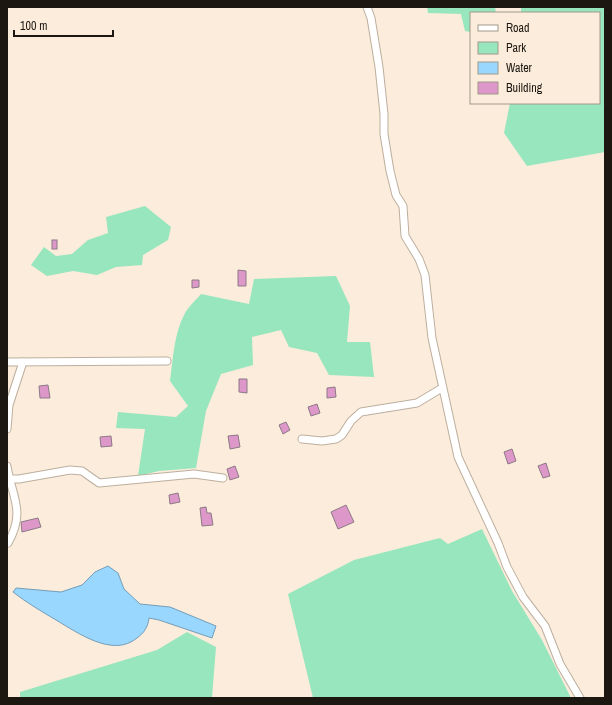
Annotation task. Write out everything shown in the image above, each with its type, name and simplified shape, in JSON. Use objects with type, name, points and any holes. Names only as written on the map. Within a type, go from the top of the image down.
[{"type":"street","points":[[367,7],[371,18],[379,67],[384,114],[384,134],[390,171],[396,195],[403,206],[405,236],[419,259],[425,275],[432,338],[442,388],[454,432],[458,457],[465,475],[498,542],[507,567],[523,597],[545,626],[560,664],[580,698]]},
{"type":"street","points":[[7,362],[167,361]]},
{"type":"street","points":[[7,428],[9,405],[23,362]]},
{"type":"street","points":[[302,439],[322,441],[336,439],[342,435],[351,421],[361,412],[417,402],[442,388]]},
{"type":"street","points":[[7,466],[19,515],[16,529],[8,543]]},
{"type":"street","points":[[9,479],[20,479],[70,470],[82,471],[99,483],[155,479],[166,476],[194,474],[223,478]]},
{"type":"green space","points":[[427,7],[495,7],[496,12],[470,12],[470,32],[465,31],[461,14],[428,13]]},
{"type":"green space","points":[[521,7],[605,7],[605,152],[527,166],[504,133],[510,104],[600,104],[600,12],[521,12]]},
{"type":"green space","points":[[145,206],[171,227],[168,240],[143,255],[142,265],[116,267],[97,275],[73,271],[47,276],[31,265],[44,247],[56,256],[72,254],[88,240],[108,233],[106,217]]},
{"type":"green space","points":[[336,276],[350,306],[347,342],[370,342],[374,377],[329,375],[317,353],[289,347],[281,330],[252,337],[253,365],[221,374],[206,411],[196,468],[159,471],[138,476],[145,429],[116,428],[118,412],[176,417],[188,406],[170,381],[174,346],[181,321],[187,310],[201,294],[249,304],[254,279]]},
{"type":"green space","points":[[482,529],[512,591],[542,640],[571,698],[313,698],[288,594],[354,560],[440,538],[448,544]]},
{"type":"green space","points":[[187,632],[216,647],[212,698],[20,698],[20,692],[157,650]]},
{"type":"water","points":[[108,566],[118,573],[124,589],[140,604],[170,607],[216,626],[212,638],[149,618],[148,624],[142,634],[128,644],[107,645],[85,637],[34,607],[13,592],[16,588],[61,592],[82,585],[95,572]]},
{"type":"building","points":[[52,240],[57,240],[57,249],[52,249]]},
{"type":"building","points":[[238,270],[246,271],[246,286],[238,286]]},
{"type":"building","points":[[192,280],[199,280],[199,287],[192,288]]},
{"type":"building","points":[[239,379],[247,379],[247,393],[239,392]]},
{"type":"building","points":[[48,385],[50,398],[40,398],[39,386]]},
{"type":"building","points":[[335,387],[336,397],[327,398],[327,388]]},
{"type":"building","points":[[317,404],[320,413],[311,416],[308,407]]},
{"type":"building","points":[[286,422],[290,430],[283,434],[279,425]]},
{"type":"building","points":[[238,435],[240,447],[230,449],[228,436]]},
{"type":"building","points":[[111,436],[112,446],[101,447],[100,437]]},
{"type":"building","points":[[512,449],[516,461],[508,464],[504,452]]},
{"type":"building","points":[[546,463],[550,476],[543,478],[538,466]]},
{"type":"building","points":[[235,466],[239,477],[230,480],[227,469]]},
{"type":"building","points":[[178,493],[180,502],[170,504],[169,495]]},
{"type":"building","points":[[346,505],[354,522],[338,529],[331,512]]},
{"type":"building","points":[[206,507],[207,513],[211,513],[213,525],[202,526],[200,508]]},
{"type":"building","points":[[38,518],[41,527],[22,532],[21,522]]}]
